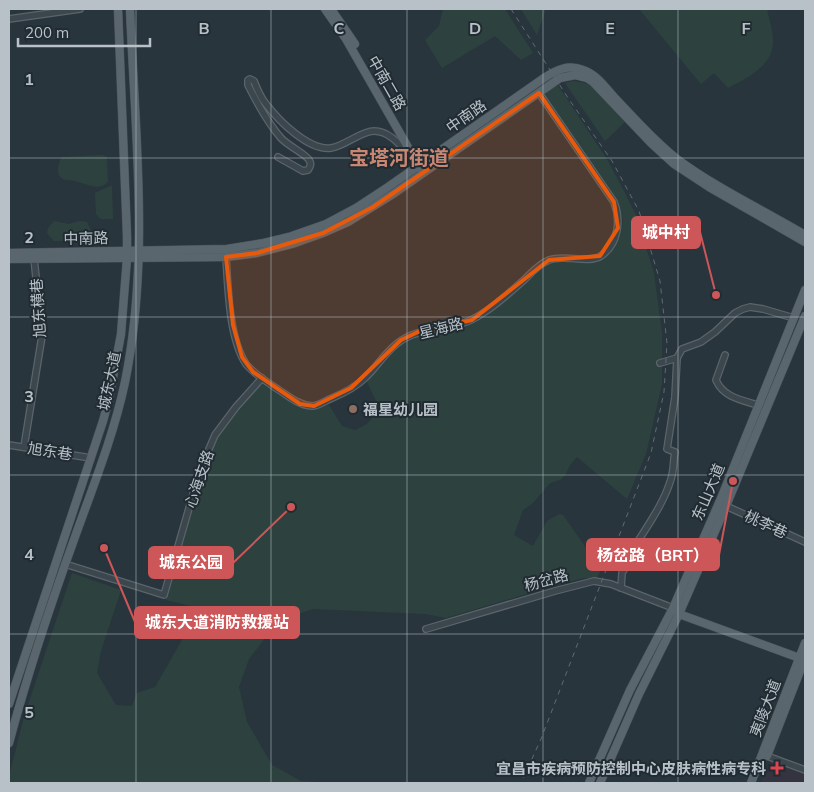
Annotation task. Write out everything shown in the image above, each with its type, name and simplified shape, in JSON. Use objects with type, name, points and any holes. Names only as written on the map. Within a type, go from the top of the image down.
[{"type":"main road","name":"城东大道","points":[[9,704],[103,421],[121,334],[127,255],[118,9]]},
{"type":"main road","name":"城东大道","points":[[9,743],[22,694],[65,564],[112,432],[122,392],[134,328],[138,255],[130,9]]},
{"type":"main road","name":"中南二路","points":[[325,9],[346,39],[423,168]]},
{"type":"main road","name":"中南二路","points":[[331,9],[350,36],[423,168]]},
{"type":"main road","name":"中南路","points":[[9,253],[226,257],[257,253],[299,242],[329,231],[373,207],[556,71],[574,67],[592,74],[654,139],[677,159],[712,182],[805,235]]},
{"type":"main road","name":"中南路","points":[[138,255],[227,249],[264,243],[289,237],[341,216],[423,168],[565,76],[575,75],[587,78],[601,90],[651,143],[674,164],[709,187],[805,242]]},
{"type":"main road","name":"中南路","points":[[9,258],[127,255]]},
{"type":"main road","name":"东山大道","points":[[589,783],[630,690],[677,611],[805,290]]},
{"type":"main road","name":"东山大道","points":[[600,783],[726,506],[805,316]]},
{"type":"main road","name":"杨岔路","points":[[677,611],[803,658]]},
{"type":"main road","name":"夷陵大道","points":[[756,783],[803,658],[805,643]]},
{"type":"main road","name":"夷陵大道","points":[[751,783],[803,658]]},
{"type":"street","points":[[9,19],[80,9]]},
{"type":"street","points":[[278,157],[303,171],[308,170],[311,163],[309,158],[282,139],[271,125],[248,85],[248,80],[250,79],[254,80],[266,104],[297,135],[309,143],[331,148],[373,131],[383,133],[396,141],[423,168]]},
{"type":"street","name":"星海路","points":[[226,257],[236,341],[247,365],[262,378],[300,404],[314,406],[334,397],[364,379],[401,340],[418,332],[457,326],[483,313],[493,307],[541,264],[558,258],[592,259],[600,256],[608,248],[618,228],[618,211],[614,202],[539,93]]},
{"type":"street","name":"旭东横巷","points":[[24,447],[42,336],[34,258]]},
{"type":"street","points":[[621,588],[622,573],[637,548],[635,546],[652,519],[670,482],[674,469],[672,466],[675,452],[667,449],[675,397],[677,358],[682,349],[700,342],[715,332],[735,313],[743,309],[763,309],[794,318]]},
{"type":"street","points":[[725,355],[717,377],[718,385],[728,395],[758,405]]},
{"type":"street","points":[[660,363],[677,358]]},
{"type":"street","name":"心海支路","points":[[65,564],[164,595],[200,470],[215,435],[236,407],[262,378]]},
{"type":"street","name":"旭东巷","points":[[9,445],[91,458]]},
{"type":"street","name":"桃李巷","points":[[726,506],[805,542]]},
{"type":"street","name":"杨岔路","points":[[426,629],[594,581],[611,584],[677,611]]},
{"type":"street","points":[[767,756],[805,770]]},
{"type":"highlighted area","points":[[539,93],[614,202],[618,228],[600,256],[549,260],[472,320],[418,332],[401,340],[351,388],[314,406],[300,404],[253,372],[242,357],[233,325],[226,257],[257,253],[323,233],[373,207]]},
{"type":"shaded area","name":"宜昌市疾病预防控制中心皮肤病性病专科","points":[[770,761],[805,774],[805,783],[761,783]]},
{"type":"green space","points":[[443,9],[505,9],[533,53],[521,60],[495,36],[442,68],[425,40],[439,26]]},
{"type":"green space","points":[[521,9],[546,9],[537,35]]},
{"type":"green space","points":[[639,9],[767,9],[773,40],[772,49],[769,57],[758,70],[728,88],[714,73],[701,84]]},
{"type":"green space","points":[[573,81],[591,86],[625,122],[605,141],[565,83]]},
{"type":"green space","points":[[557,84],[608,161],[636,215],[654,273],[662,333],[662,384],[646,454],[627,499],[577,457],[570,465],[565,476],[560,480],[550,483],[533,503],[523,510],[514,535],[533,546],[547,521],[559,514],[563,515],[601,569],[597,578],[584,578],[553,586],[446,618],[426,614],[313,609],[279,620],[249,659],[239,687],[247,722],[272,765],[301,781],[335,783],[9,783],[24,717],[72,573],[121,590],[101,651],[97,673],[116,705],[132,706],[137,693],[155,687],[194,618],[191,606],[166,600],[217,438],[238,409],[262,384],[298,407],[311,410],[329,405],[342,426],[355,430],[367,424],[376,413],[376,401],[367,382],[399,347],[422,334],[459,330],[484,318],[548,264],[557,262],[595,263],[616,243],[623,223],[617,204],[542,95]]},
{"type":"green space","points":[[103,155],[107,157],[108,181],[105,184],[97,187],[64,180],[60,177],[58,165],[62,157]]},
{"type":"green space","points":[[112,186],[113,219],[101,219],[96,214],[95,193]]},
{"type":"green space","points":[[54,221],[69,224],[79,221],[87,222],[91,230],[89,241],[54,241],[47,233],[48,228]]},
{"type":"railway","points":[[511,9],[568,98],[612,161],[639,211],[660,281],[667,343],[664,392],[651,453],[541,739],[521,783]]},
{"type":"place","name":"城中村","points":[[716,295]]},
{"type":"place","name":"福星幼儿园","points":[[353,409]]},
{"type":"place","name":"杨岔路（BRT）","points":[[733,481]]},
{"type":"place","name":"城东公园","points":[[291,507]]},
{"type":"place","name":"城东大道消防救援站","points":[[104,548]]},
{"type":"place","name":"宜昌市疾病预防控制中心皮肤病性病专科","points":[[777,768]]},
{"type":"district","name":"宝塔河街道","points":[[399,157]]}]
